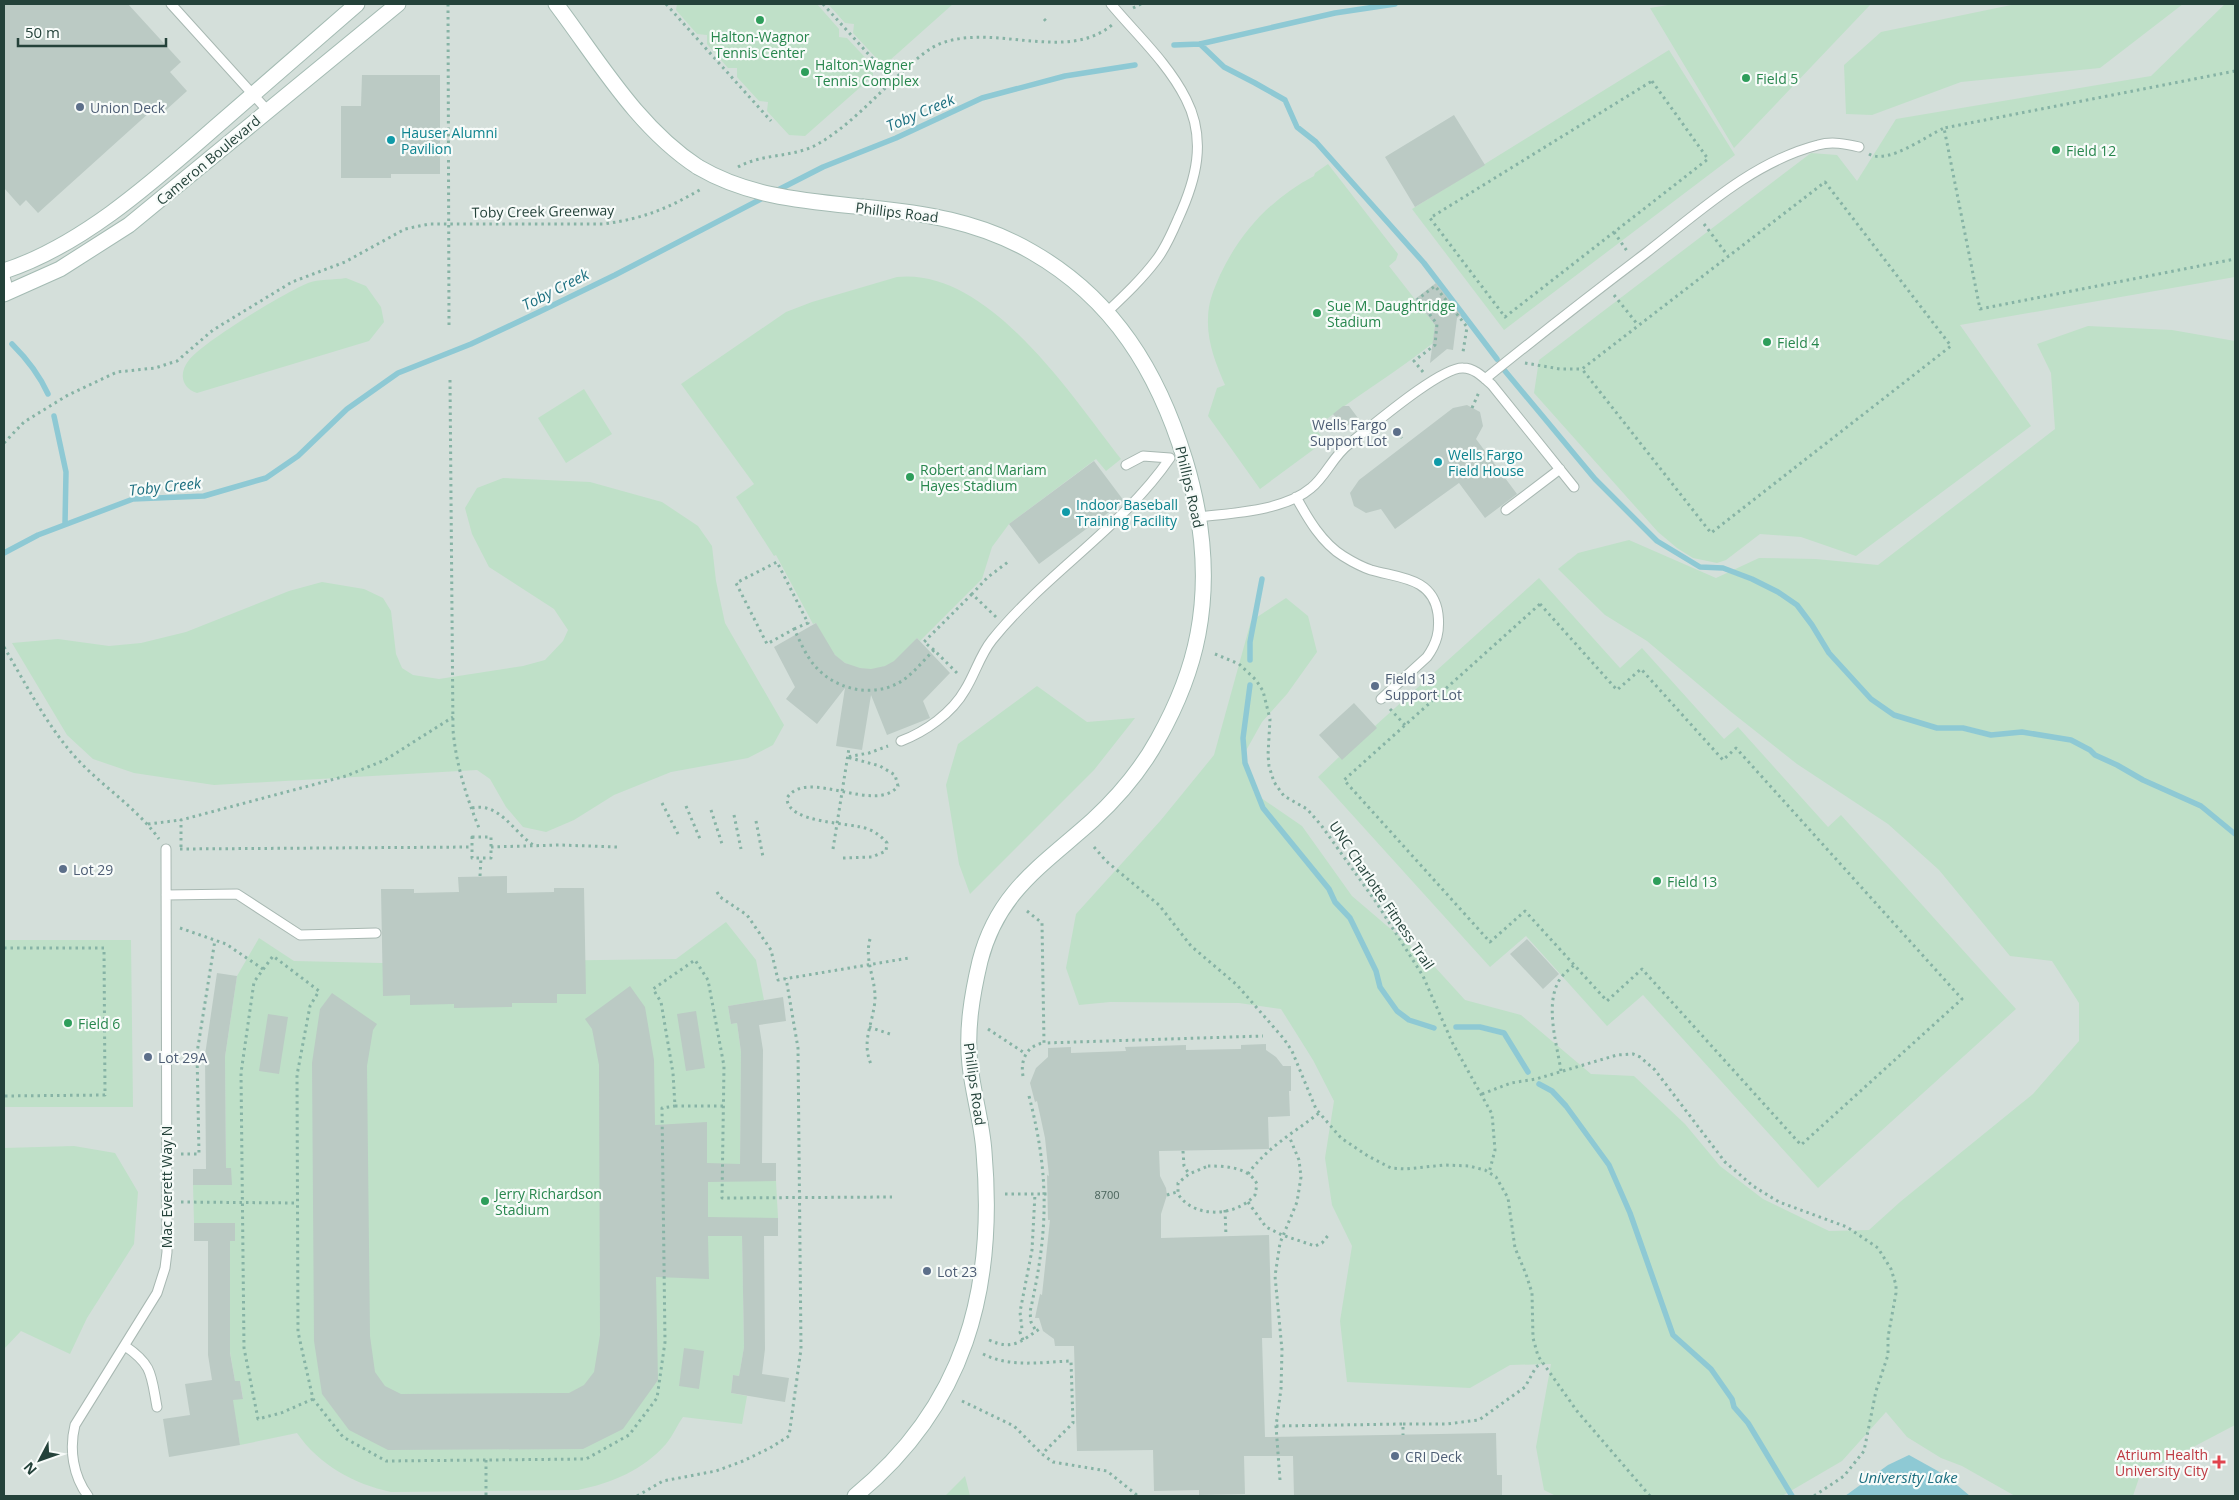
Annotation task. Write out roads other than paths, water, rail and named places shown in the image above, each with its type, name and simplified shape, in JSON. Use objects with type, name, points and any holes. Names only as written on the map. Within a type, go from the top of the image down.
[{"type":"street","name":"Cameron Boulevard","points":[[4,272],[52,251],[124,203],[357,4]]},
{"type":"street","name":"Cameron Boulevard","points":[[6,293],[60,270],[111,237],[178,186],[267,110],[398,4]]},
{"type":"street","name":"Phillips Road","points":[[556,4],[645,123],[670,148],[698,167],[726,182],[765,194],[932,215],[977,226],[1035,253],[1059,269],[1107,312],[1136,350],[1152,375],[1171,418],[1177,456],[1199,517],[1203,576],[1198,633],[1188,672],[1165,727],[1130,781],[1094,819],[1030,874],[1004,906],[990,932],[981,957],[969,1021],[970,1062],[983,1141],[986,1181],[986,1234],[980,1292],[971,1327],[958,1362],[932,1412],[898,1456],[854,1496]]},
{"type":"lane","points":[[171,4],[267,110]]},
{"type":"lane","points":[[1107,312],[1142,278],[1164,248],[1189,194],[1197,163],[1198,144],[1192,112],[1180,88],[1163,64],[1110,4]]},
{"type":"lane","points":[[1485,379],[1732,187],[1786,156],[1820,144],[1831,142],[1859,147]]},
{"type":"lane","points":[[4,272],[6,293]]},
{"type":"lane","points":[[1199,517],[1254,509],[1296,497],[1315,484],[1344,448],[1440,375],[1455,369],[1465,368],[1485,379],[1499,392],[1574,487]]},
{"type":"lane","points":[[1126,465],[1143,456],[1177,456]]},
{"type":"lane","points":[[900,741],[930,726],[957,701],[983,654],[1005,626],[1146,490],[1177,456]]},
{"type":"lane","points":[[1506,510],[1560,469]]},
{"type":"lane","points":[[1296,497],[1314,527],[1343,556],[1370,570],[1409,578],[1425,589],[1435,603],[1439,633],[1432,650],[1427,657],[1381,699]]},
{"type":"lane","name":"Mac Everett Way N","points":[[88,1496],[78,1481],[74,1463],[72,1436],[74,1425],[156,1293],[165,1268],[168,1229],[166,849]]},
{"type":"lane","points":[[166,895],[237,894],[300,935],[376,933]]},
{"type":"lane","points":[[124,1346],[140,1356],[148,1367],[157,1407]]},
{"type":"water","name":"University Lake","points":[[1909,1455],[1945,1475],[1970,1496],[1845,1496],[1888,1465]]},
{"type":"waterway","name":"Toby Creek","points":[[1174,45],[1200,44],[1335,13],[1395,4]]},
{"type":"waterway","points":[[1200,44],[1224,67],[1285,100],[1297,127],[1316,142],[1424,263],[1497,359]]},
{"type":"waterway","name":"Toby Creek","points":[[776,191],[823,167],[896,138],[982,98],[1065,76],[1135,65]]},
{"type":"waterway","name":"Toby Creek","points":[[4,553],[38,535],[133,499],[204,496],[266,478],[298,456],[347,409],[398,373],[471,344],[539,312],[765,197]]},
{"type":"waterway","points":[[12,344],[32,367],[48,394]]},
{"type":"waterway","points":[[1505,371],[1595,479],[1657,541],[1700,567],[1723,568],[1752,579],[1778,592],[1797,605],[1829,653],[1871,699],[1894,715],[1937,728],[1963,728],[1991,735],[2022,732],[2071,740],[2143,780],[2201,806],[2235,834]]},
{"type":"waterway","points":[[54,416],[66,472],[65,524]]},
{"type":"waterway","points":[[1250,660],[1250,642],[1262,579]]},
{"type":"waterway","points":[[1250,685],[1243,738],[1245,763],[1263,808],[1329,889],[1335,902],[1350,918],[1376,971],[1380,987],[1397,1011],[1409,1020],[1434,1028]]},
{"type":"waterway","points":[[1456,1027],[1480,1027],[1504,1033],[1528,1072]]},
{"type":"waterway","points":[[1539,1084],[1552,1091],[1566,1106],[1609,1165],[1630,1213],[1673,1335],[1711,1369],[1732,1399],[1734,1407],[1748,1423],[1792,1496]]},
{"type":"place","name":"Halton-Wagnor Tennis Center","points":[[760,20]]},
{"type":"place","name":"Halton-Wagner Tennis Complex","points":[[805,72]]},
{"type":"place","name":"Field 5","points":[[1746,78]]},
{"type":"place","name":"Union Deck","points":[[80,107]]},
{"type":"place","name":"Hauser Alumni Pavilion","points":[[391,140]]},
{"type":"place","name":"Field 12","points":[[2056,150]]},
{"type":"place","name":"Sue M. Daughtridge Stadium","points":[[1317,313]]},
{"type":"place","name":"Field 4","points":[[1767,342]]},
{"type":"place","name":"Wells Fargo Support Lot","points":[[1397,432]]},
{"type":"place","name":"Wells Fargo Field House","points":[[1438,462]]},
{"type":"place","name":"Robert and Mariam Hayes Stadium","points":[[910,477]]},
{"type":"place","name":"Indoor Baseball Training Facility","points":[[1066,512]]},
{"type":"place","name":"Field 13 Support Lot","points":[[1375,686]]},
{"type":"place","name":"Lot 29","points":[[63,869]]},
{"type":"place","name":"Field 13","points":[[1657,881]]},
{"type":"place","name":"Field 6","points":[[68,1023]]},
{"type":"place","name":"Lot 29A","points":[[148,1057]]},
{"type":"place","name":"Jerry Richardson Stadium","points":[[485,1201]]},
{"type":"place","name":"Lot 23","points":[[927,1271]]},
{"type":"place","name":"CRI Deck","points":[[1395,1456]]},
{"type":"place","name":"Atrium Health University City","points":[[2219,1462]]}]
